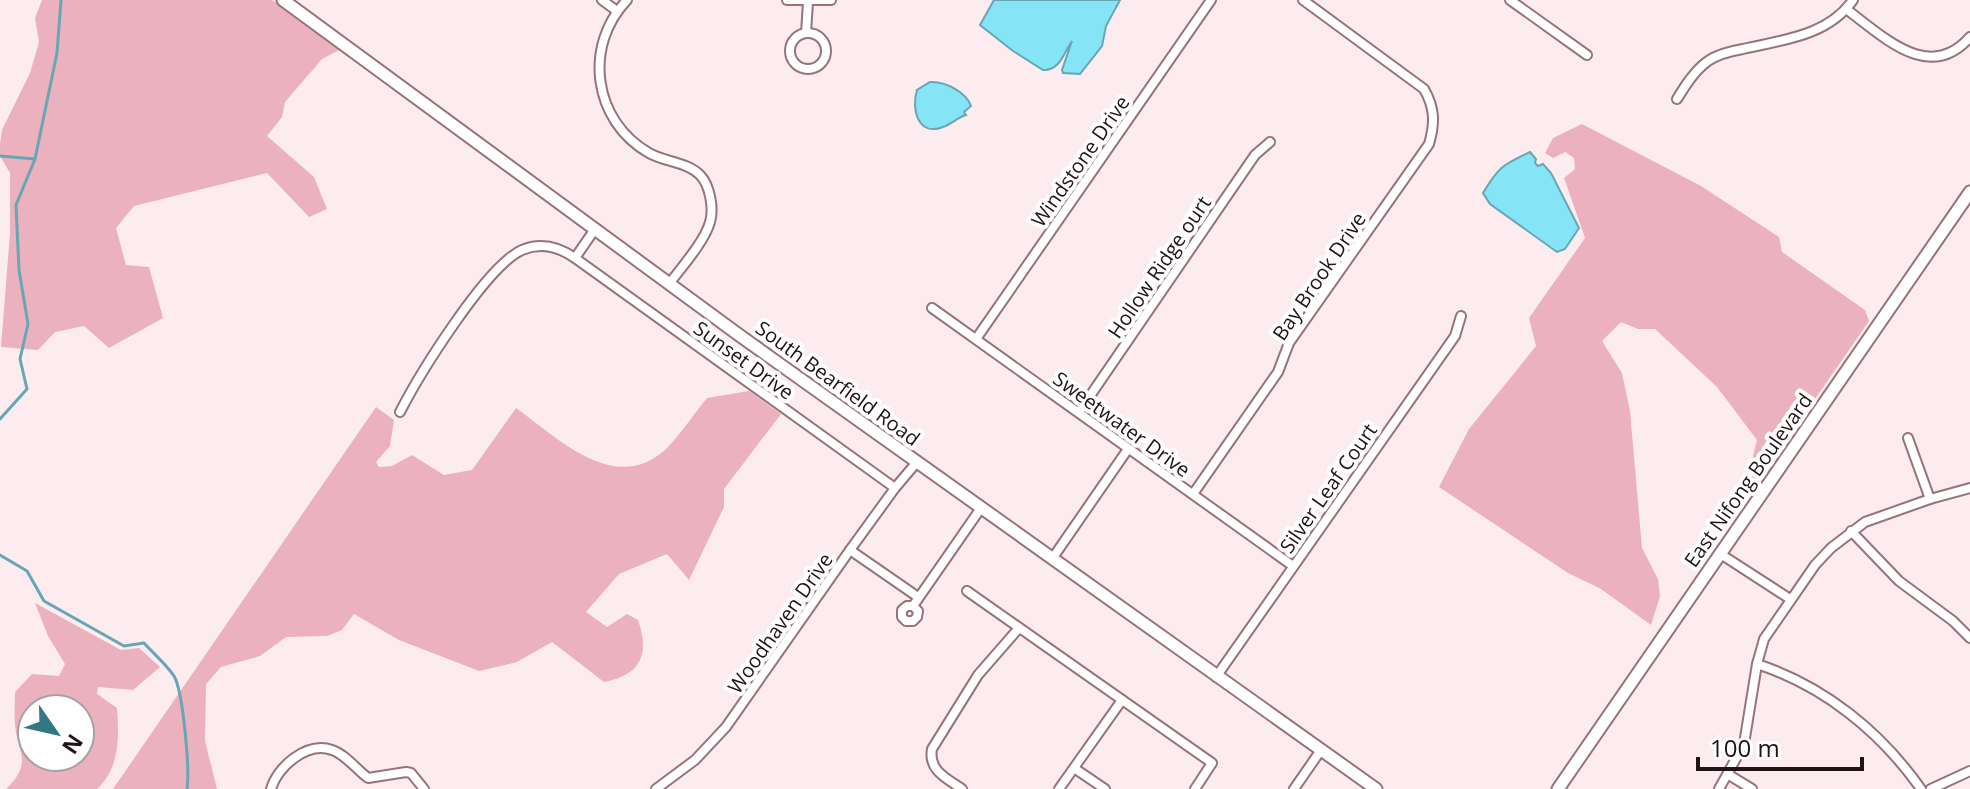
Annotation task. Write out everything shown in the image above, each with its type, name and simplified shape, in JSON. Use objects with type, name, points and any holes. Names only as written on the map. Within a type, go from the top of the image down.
[{"type":"street","name":"South Bearfield Road","points":[[283,0],[669,284],[1376,789]]},
{"type":"street","points":[[602,0],[617,11]]},
{"type":"street","points":[[627,0],[603,34],[598,72],[608,107],[618,126],[632,141],[650,154],[702,176],[708,190],[710,223],[669,284]]},
{"type":"street","points":[[787,0],[831,0]]},
{"type":"street","name":"Windstone Drive","points":[[976,339],[1211,0]]},
{"type":"street","name":"Bay Brook Drive","points":[[1193,494],[1278,372],[1289,343],[1429,144],[1434,127],[1434,111],[1424,89],[1415,80],[1303,0]]},
{"type":"street","points":[[1510,0],[1587,55]]},
{"type":"street","points":[[1523,9],[1529,0]]},
{"type":"street","points":[[1677,99],[1708,61],[1727,52],[1803,35],[1826,25],[1853,0]]},
{"type":"street","points":[[806,33],[808,2]]},
{"type":"street","points":[[1846,9],[1901,49],[1924,58],[1958,50],[1970,37]]},
{"type":"street","points":[[806,33],[820,37],[826,52],[818,66],[808,69],[797,66],[790,52],[795,38],[806,33]]},
{"type":"street","name":"Hollow Ridge ourt","points":[[1079,412],[1255,155],[1270,142]]},
{"type":"street","name":"East Nifong Boulevard","points":[[1558,789],[1970,192]]},
{"type":"street","points":[[575,258],[595,229]]},
{"type":"street","name":"Sunset Drive","points":[[400,412],[419,374],[478,292],[508,259],[522,250],[549,246],[562,249],[575,258],[895,488]]},
{"type":"street","name":"Sweetwater Drive","points":[[932,308],[1293,566]]},
{"type":"street","name":"Silver Leaf Court","points":[[1216,677],[1455,336],[1461,316]]},
{"type":"street","points":[[1908,438],[1930,499]]},
{"type":"street","points":[[1052,559],[1128,449]]},
{"type":"street","name":"Woodhaven Drive","points":[[656,789],[695,760],[726,727],[850,550],[917,462]]},
{"type":"street","points":[[1719,789],[1744,744],[1764,639],[1815,565],[1865,522],[1970,488]]},
{"type":"street","points":[[850,550],[916,602],[981,508]]},
{"type":"street","points":[[1851,531],[1899,581],[1953,621],[1970,638]]},
{"type":"street","points":[[1719,553],[1790,599]]},
{"type":"street","points":[[967,591],[1212,763],[1195,789]]},
{"type":"street","points":[[962,789],[933,767],[930,757],[932,749],[978,675],[1019,628]]},
{"type":"street","points":[[1757,664],[1806,684],[1865,725],[1884,741],[1921,789]]},
{"type":"street","points":[[1059,789],[1122,700]]},
{"type":"street","points":[[271,789],[279,772],[292,761],[304,752],[320,748],[332,749],[342,755],[368,778],[406,772],[411,773],[424,789]]},
{"type":"street","points":[[1294,789],[1321,750]]},
{"type":"street","points":[[1074,768],[1105,789]]},
{"type":"street","points":[[1931,789],[1970,771]]},
{"type":"street","points":[[1729,775],[1752,789]]},
{"type":"shaded area","points":[[42,0],[272,0],[341,49],[322,59],[285,102],[282,117],[267,136],[314,177],[327,209],[309,217],[267,173],[134,206],[116,228],[126,265],[149,267],[163,318],[109,348],[84,326],[55,332],[38,350],[1,347],[10,233],[10,173],[0,156],[0,144],[2,130],[30,73],[39,42],[35,18]]},
{"type":"shaded area","points":[[1582,124],[1701,186],[1779,237],[1782,252],[1865,310],[1869,321],[1758,481],[1748,477],[1757,440],[1717,387],[1655,329],[1638,329],[1621,322],[1602,341],[1622,373],[1630,411],[1642,548],[1658,579],[1660,596],[1651,625],[1601,589],[1568,573],[1439,487],[1469,429],[1536,346],[1529,318],[1585,238],[1564,178],[1575,169],[1574,158],[1565,152],[1553,158],[1545,153],[1553,138]]},
{"type":"shaded area","points":[[749,391],[781,414],[724,489],[724,507],[689,580],[667,554],[619,574],[586,612],[607,627],[627,614],[638,620],[642,632],[642,653],[627,674],[604,682],[552,642],[517,662],[479,671],[399,640],[354,614],[342,630],[327,636],[286,637],[260,656],[221,667],[206,684],[205,741],[217,789],[113,789],[376,407],[394,420],[390,446],[376,462],[379,467],[392,466],[412,455],[444,475],[472,470],[516,408],[589,458],[609,465],[629,467],[649,461],[668,447],[707,398]]},
{"type":"shaded area","points":[[35,603],[121,650],[139,648],[160,667],[133,690],[98,687],[97,694],[117,708],[118,730],[114,762],[105,781],[97,789],[6,789],[19,773],[96,773],[96,693],[16,693],[16,734],[15,692],[32,674],[59,676],[65,664],[48,636]]},
{"type":"water","points":[[994,0],[1120,0],[1106,26],[1102,46],[1080,74],[1063,73],[1062,70],[1072,41],[1058,64],[1043,70],[980,25]]},
{"type":"water","points":[[930,82],[948,85],[965,96],[971,106],[964,112],[966,115],[934,129],[922,125],[916,113],[915,97],[917,90]]},
{"type":"water","points":[[1530,152],[1538,166],[1543,164],[1551,173],[1579,228],[1565,249],[1557,252],[1490,204],[1483,193],[1502,167]]},
{"type":"waterway","points":[[0,419],[27,389],[20,359],[28,324],[19,270],[16,205],[35,159],[57,53],[61,0]]},
{"type":"waterway","points":[[0,156],[35,159]]},
{"type":"waterway","points":[[0,555],[27,571],[44,601],[124,646],[144,643],[171,672],[183,713],[187,789]]}]
